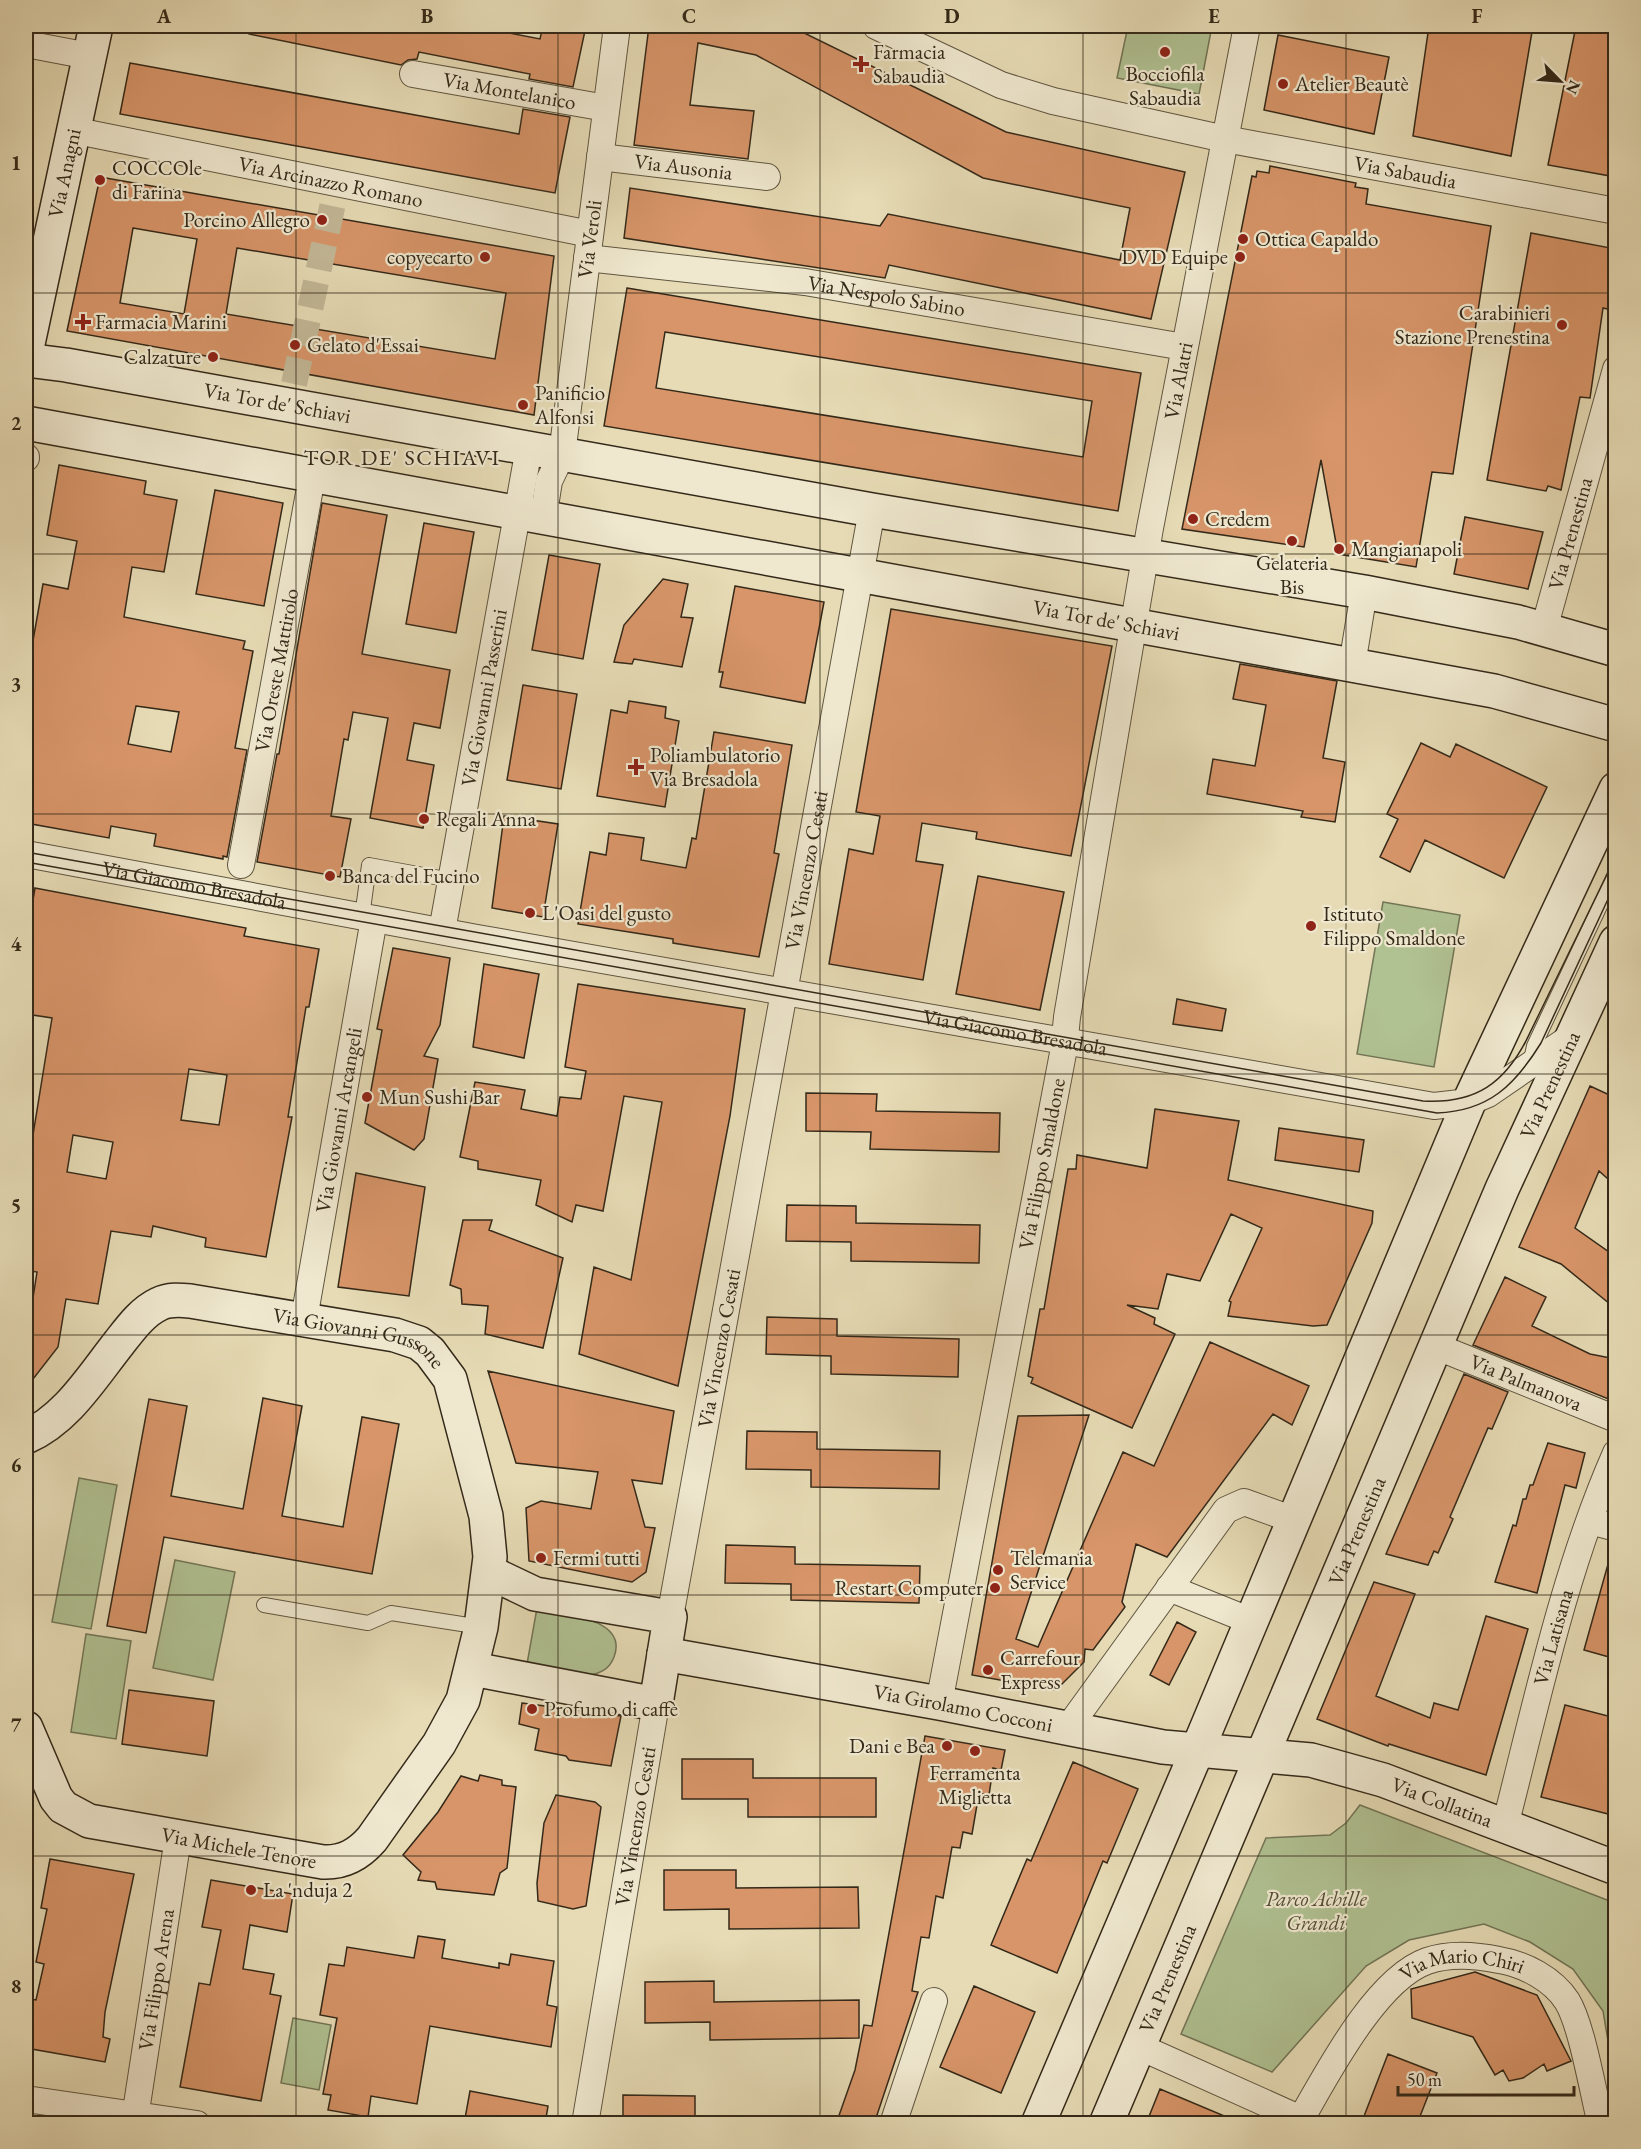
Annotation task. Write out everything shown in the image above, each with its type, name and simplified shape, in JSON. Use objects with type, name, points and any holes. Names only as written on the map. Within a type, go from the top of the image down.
[{"type":"main road","name":"Via Anagni","points":[[26,353],[92,41]]},
{"type":"main road","name":"Via Tor de' Schiavi","points":[[26,360],[66,365],[872,510],[1364,592],[1544,629],[1616,651]]},
{"type":"main road","name":"Via Tor de' Schiavi","points":[[26,423],[530,517],[860,574],[1494,691],[1616,725]]},
{"type":"main road","points":[[1038,2124],[1469,1102],[1616,789]]},
{"type":"main road","name":"Via Prenestina","points":[[1106,2124],[1435,1346],[1571,1037],[1616,942]]},
{"type":"main road","name":"Via Giovanni Gussone","points":[[26,1437],[51,1423],[134,1324],[150,1309],[166,1301],[190,1301],[407,1338],[430,1352],[441,1364],[457,1399],[486,1516],[489,1537],[489,1572],[481,1627]]},
{"type":"main road","points":[[489,1572],[535,1594],[670,1617]]},
{"type":"main road","name":"Via Vincenzo Cesati","points":[[656,1704],[670,1617]]},
{"type":"main road","name":"Via Michele Tenore","points":[[26,1728],[50,1787],[63,1807],[98,1823],[323,1862],[341,1861],[357,1854],[380,1829],[447,1733],[463,1700],[481,1627]]},
{"type":"main road","name":"Via Girolamo Cocconi","points":[[664,1654],[939,1703],[1131,1742],[1197,1751],[1263,1754]]},
{"type":"main road","points":[[472,1669],[656,1704]]},
{"type":"main road","name":"Via Collatina","points":[[1263,1754],[1311,1760],[1355,1771],[1616,1868]]},
{"type":"street","name":"Via Veroli","points":[[562,454],[617,26]]},
{"type":"street","name":"Via Sabaudia","points":[[876,26],[1000,85],[1053,101],[1225,139],[1616,211]]},
{"type":"street","name":"Via Alatri","points":[[1133,624],[1247,26]]},
{"type":"street","points":[[26,44],[92,41]]},
{"type":"street","name":"Via Montelanico","points":[[413,74],[606,108]]},
{"type":"street","name":"Via Arcinazzo Romano","points":[[72,130],[588,246]]},
{"type":"street","name":"Via Ausonia","points":[[600,157],[767,177]]},
{"type":"street","name":"Via Nespolo Sabino","points":[[588,246],[1184,347]]},
{"type":"street","name":"Via Prenestina","points":[[1544,629],[1616,369]]},
{"type":"street","points":[[529,448],[530,517]]},
{"type":"street","points":[[530,517],[562,454]]},
{"type":"street","name":"Via Oreste Mattirolo","points":[[241,865],[312,477]]},
{"type":"street","points":[[860,574],[872,510]]},
{"type":"street","name":"Via Giovanni Passerini","points":[[442,931],[451,880],[530,517]]},
{"type":"street","name":"Via Vincenzo Cesati","points":[[670,1617],[860,574]]},
{"type":"street","points":[[1353,665],[1364,592]]},
{"type":"street","name":"Via Filippo Smaldone","points":[[939,1703],[1064,1042],[1133,624]]},
{"type":"street","name":"Via Giacomo Bresadola","points":[[26,855],[368,918],[1434,1106],[1469,1102],[1494,1091],[1571,1037]]},
{"type":"street","name":"Via Giovanni Arcangeli","points":[[304,1319],[368,918]]},
{"type":"street","name":"Via Palmanova","points":[[1435,1346],[1616,1419]]},
{"type":"street","name":"Via Latisana","points":[[1505,1826],[1551,1646],[1590,1521],[1616,1453]]},
{"type":"street","points":[[1068,1728],[1214,1522],[1231,1506],[1250,1503],[1294,1520]]},
{"type":"street","points":[[1590,1521],[1616,1528]]},
{"type":"street","points":[[1169,1588],[1251,1621]]},
{"type":"street","name":"Via Vincenzo Cesati","points":[[585,2124],[656,1704]]},
{"type":"street","name":"Via Filippo Arena","points":[[135,2119],[178,1838]]},
{"type":"street","name":"Via Mario Chiri","points":[[1304,2121],[1344,2046],[1393,1982],[1415,1966],[1428,1961],[1463,1955],[1518,1965],[1543,1978],[1562,1994],[1573,2013],[1601,2124]]},
{"type":"street","points":[[893,2124],[934,2001]]},
{"type":"street","points":[[1140,2047],[1304,2121]]},
{"type":"street","points":[[26,2099],[135,2119],[197,2124]]},
{"type":"lane","points":[[368,918],[369,865],[451,880]]},
{"type":"lane","points":[[1526,1069],[1534,1046],[1616,872]]},
{"type":"lane","points":[[264,1605],[368,1623],[391,1613],[481,1627]]},
{"type":"green space","name":"Bocciofila Sabaudia","points":[[1128,26],[1212,26],[1199,94],[1117,78]]},
{"type":"green space","points":[[1383,902],[1460,915],[1434,1067],[1357,1054]]},
{"type":"green space","points":[[79,1478],[117,1485],[91,1629],[52,1622]]},
{"type":"green space","points":[[175,1560],[235,1572],[213,1680],[153,1668]]},
{"type":"green space","points":[[537,1608],[576,1616],[603,1626],[612,1634],[616,1644],[614,1657],[610,1664],[600,1672],[588,1675],[527,1664]]},
{"type":"green space","points":[[86,1634],[131,1641],[116,1739],[71,1732]]},
{"type":"green space","name":"Parco Achille Grandi","points":[[1360,1805],[1615,1903],[1615,2083],[1603,2011],[1573,1969],[1530,1942],[1484,1924],[1409,1940],[1366,1966],[1272,2072],[1181,2034],[1266,1838],[1330,1835],[1346,1823]]},
{"type":"green space","points":[[293,2018],[331,2025],[319,2090],[281,2083]]},
{"type":"building","points":[[250,26],[473,26],[540,39],[543,26],[586,26],[573,87],[529,79],[530,74],[419,52],[417,59],[408,60],[401,65],[249,34]]},
{"type":"building","points":[[649,26],[790,26],[1006,132],[1185,172],[1151,319],[889,265],[885,278],[624,238],[630,188],[880,226],[888,214],[1120,260],[1130,208],[983,178],[756,55],[698,43],[690,105],[754,111],[748,159],[634,145]]},
{"type":"building","points":[[1429,26],[1533,26],[1511,156],[1413,136]]},
{"type":"building","points":[[1576,26],[1616,26],[1616,177],[1548,165]]},
{"type":"building","points":[[1278,35],[1389,57],[1374,134],[1264,110]]},
{"type":"building","points":[[130,63],[519,134],[523,109],[570,117],[555,193],[120,114]]},
{"type":"building","points":[[1270,166],[1356,183],[1355,187],[1368,189],[1366,204],[1491,226],[1453,474],[1432,472],[1416,567],[1338,554],[1321,460],[1304,547],[1182,529],[1252,176],[1256,177],[1257,171],[1269,173]]},
{"type":"building","points":[[100,177],[554,256],[534,415],[67,331]],"holes":[[[133,228],[197,239],[184,314],[120,303]],[[237,248],[506,293],[495,359],[226,314]]]},
{"type":"building","points":[[1531,233],[1616,249],[1616,295],[1612,310],[1603,308],[1590,398],[1580,397],[1561,490],[1548,486],[1546,491],[1487,480]]},
{"type":"building","points":[[627,288],[1141,373],[1118,511],[604,426]],"holes":[[[665,332],[1092,401],[1083,457],[656,388]]]},
{"type":"building","points":[[59,465],[146,481],[144,494],[177,500],[164,572],[132,567],[124,617],[245,641],[243,649],[253,651],[235,748],[247,750],[227,857],[223,856],[223,859],[154,846],[156,834],[111,826],[109,838],[26,823],[26,716],[31,687],[26,686],[26,680],[43,584],[68,589],[77,541],[47,535]],"holes":[[[136,706],[179,712],[171,752],[128,744]]]},
{"type":"building","points":[[215,490],[283,503],[264,606],[196,594]]},
{"type":"building","points":[[322,503],[387,515],[362,654],[450,670],[440,728],[414,723],[407,760],[434,765],[423,828],[370,818],[388,718],[353,712],[348,740],[344,739],[331,816],[351,819],[340,877],[257,862],[277,754],[279,754]]},
{"type":"building","points":[[1465,517],[1543,532],[1528,589],[1454,574]]},
{"type":"building","points":[[424,523],[474,532],[456,633],[406,624]]},
{"type":"building","points":[[549,555],[600,564],[583,659],[532,650]]},
{"type":"building","points":[[663,579],[688,584],[681,617],[693,618],[682,667],[634,659],[632,664],[614,662],[624,625]]},
{"type":"building","points":[[735,586],[824,602],[805,703],[720,687],[723,672],[719,672]]},
{"type":"building","points":[[891,609],[1112,646],[1071,856],[976,839],[977,832],[922,823],[916,861],[943,865],[923,980],[829,964],[849,849],[873,854],[880,816],[856,812]]},
{"type":"building","points":[[1240,664],[1337,681],[1323,758],[1345,762],[1335,822],[1301,817],[1303,811],[1207,794],[1213,759],[1255,766],[1266,705],[1233,699]]},
{"type":"building","points":[[523,685],[577,694],[561,789],[507,780]]},
{"type":"building","name":"Poliambulatorio Via Bresadola","points":[[629,701],[666,707],[665,718],[679,721],[665,807],[597,796],[611,710],[627,713]]},
{"type":"building","points":[[714,732],[792,745],[774,853],[779,854],[759,957],[673,943],[673,939],[578,924],[590,852],[606,855],[609,833],[644,838],[641,860],[686,868],[692,838],[696,839]]},
{"type":"building","points":[[1421,743],[1450,757],[1456,744],[1547,787],[1504,878],[1425,840],[1410,872],[1380,857],[1398,819],[1387,814]]},
{"type":"building","points":[[504,816],[558,824],[543,917],[492,908]]},
{"type":"building","points":[[978,876],[1064,892],[1040,1010],[956,994]]},
{"type":"building","points":[[35,888],[246,928],[244,936],[319,949],[309,1007],[306,1007],[288,1117],[292,1117],[266,1257],[205,1247],[206,1238],[153,1226],[151,1237],[111,1231],[98,1304],[66,1299],[58,1347],[26,1388],[26,1316],[30,1317],[37,1272],[26,1270],[26,1249],[32,1213],[26,1212],[26,1146],[31,1147],[52,1018],[26,1014],[26,941]],"holes":[[[189,1069],[227,1075],[219,1125],[181,1120]],[[73,1135],[113,1142],[106,1179],[67,1172]]]},
{"type":"building","points":[[393,948],[450,958],[440,1025],[424,1056],[438,1059],[424,1139],[414,1150],[365,1123],[382,1030],[377,1029]]},
{"type":"building","points":[[484,964],[539,974],[524,1058],[473,1047]]},
{"type":"building","points":[[578,984],[745,1009],[730,1116],[678,1386],[579,1354],[594,1267],[631,1280],[662,1102],[624,1096],[603,1211],[576,1205],[572,1222],[536,1205],[541,1180],[478,1169],[478,1161],[460,1157],[475,1082],[525,1090],[521,1109],[557,1116],[560,1097],[581,1099],[586,1071],[565,1067]]},
{"type":"building","points":[[1177,999],[1226,1009],[1222,1031],[1173,1024]]},
{"type":"building","points":[[1590,1086],[1616,1098],[1616,1186],[1599,1171],[1575,1228],[1616,1257],[1616,1309],[1561,1264],[1519,1247]]},
{"type":"building","points":[[806,1093],[877,1094],[876,1111],[1000,1113],[999,1152],[870,1149],[871,1132],[806,1131]]},
{"type":"building","points":[[1155,1109],[1239,1121],[1228,1180],[1373,1211],[1372,1223],[1327,1325],[1313,1326],[1228,1316],[1231,1302],[1229,1301],[1262,1228],[1231,1214],[1200,1281],[1167,1274],[1158,1309],[1127,1305],[1155,1318],[1154,1324],[1175,1334],[1132,1428],[1031,1383],[1033,1378],[1028,1376],[1040,1309],[1044,1309],[1068,1169],[1076,1169],[1077,1155],[1147,1168]]},
{"type":"building","points":[[1279,1128],[1364,1140],[1359,1172],[1275,1160]]},
{"type":"building","points":[[356,1173],[425,1187],[409,1296],[338,1287]]},
{"type":"building","points":[[787,1205],[856,1206],[856,1223],[980,1225],[979,1263],[851,1261],[851,1242],[786,1241]]},
{"type":"building","points":[[463,1220],[492,1220],[489,1230],[563,1258],[543,1348],[485,1334],[488,1306],[462,1304],[461,1289],[450,1285]]},
{"type":"building","points":[[1505,1277],[1546,1297],[1532,1326],[1590,1354],[1616,1359],[1616,1402],[1473,1345]]},
{"type":"building","points":[[767,1317],[837,1319],[837,1336],[959,1339],[958,1377],[831,1374],[831,1356],[766,1354]]},
{"type":"building","points":[[1210,1342],[1309,1386],[1292,1425],[1273,1414],[1167,1557],[1136,1544],[1122,1602],[1125,1607],[1093,1650],[1085,1649],[1084,1662],[1056,1690],[972,1675],[1018,1416],[1089,1415],[1016,1639],[1038,1647],[1123,1452],[1154,1466]]},
{"type":"building","points":[[488,1371],[674,1411],[662,1484],[632,1480],[645,1527],[655,1528],[646,1572],[632,1582],[529,1561],[526,1508],[541,1501],[591,1509],[598,1472],[516,1463]]},
{"type":"building","points":[[1464,1374],[1508,1392],[1492,1429],[1488,1428],[1450,1517],[1453,1519],[1438,1553],[1434,1551],[1428,1565],[1386,1554]]},
{"type":"building","points":[[263,1398],[302,1406],[282,1516],[343,1527],[362,1417],[399,1424],[372,1574],[164,1537],[146,1633],[107,1626],[149,1399],[187,1406],[171,1496],[243,1509]]},
{"type":"building","points":[[747,1431],[817,1432],[817,1449],[940,1451],[939,1489],[811,1487],[811,1470],[746,1469]]},
{"type":"building","points":[[1548,1443],[1585,1453],[1576,1488],[1565,1485],[1537,1593],[1495,1582],[1513,1525],[1516,1526],[1523,1499],[1526,1499],[1530,1485],[1533,1485]]},
{"type":"building","points":[[726,1545],[795,1547],[795,1564],[920,1566],[919,1603],[791,1600],[791,1584],[725,1583]]},
{"type":"building","points":[[1610,1557],[1616,1558],[1616,1659],[1584,1650]]},
{"type":"building","points":[[1374,1582],[1415,1594],[1376,1696],[1430,1718],[1434,1703],[1458,1710],[1486,1616],[1528,1629],[1486,1775],[1389,1744],[1388,1746],[1317,1719]]},
{"type":"building","points":[[1177,1622],[1196,1632],[1169,1685],[1150,1675]]},
{"type":"building","points":[[129,1690],[214,1701],[207,1756],[122,1744]]},
{"type":"building","points":[[522,1703],[621,1716],[611,1766],[569,1760],[566,1756],[535,1750],[539,1729],[519,1724]]},
{"type":"building","points":[[1565,1705],[1616,1718],[1616,1816],[1541,1797]]},
{"type":"building","points":[[925,1736],[1005,1750],[1001,1770],[993,1768],[989,1795],[979,1793],[972,1834],[963,1832],[960,1848],[952,1847],[943,1898],[936,1896],[929,1938],[921,1937],[912,1991],[918,1992],[874,2124],[836,2124],[855,2070],[864,2025],[872,2026]]},
{"type":"building","points":[[682,1759],[753,1759],[753,1778],[876,1778],[876,1817],[748,1817],[748,1799],[682,1799]]},
{"type":"building","points":[[1073,1762],[1138,1789],[1107,1863],[1103,1861],[1057,1973],[991,1945],[1027,1859],[1031,1861]]},
{"type":"building","points":[[480,1775],[502,1780],[502,1785],[516,1787],[507,1868],[500,1873],[494,1895],[437,1889],[435,1882],[418,1880],[421,1872],[403,1855],[438,1812],[461,1776],[478,1781]]},
{"type":"building","points":[[556,1795],[595,1802],[601,1807],[586,1906],[573,1909],[538,1901],[537,1883],[544,1823]]},
{"type":"building","points":[[50,1859],[134,1874],[105,2012],[103,2037],[110,2039],[105,2062],[26,2048],[30,1999],[36,2000],[44,1964],[36,1962],[47,1909],[41,1908]]},
{"type":"building","points":[[664,1870],[736,1870],[736,1888],[858,1887],[859,1928],[729,1929],[729,1909],[664,1910]]},
{"type":"building","points":[[211,1880],[293,1894],[287,1932],[250,1925],[243,1969],[274,1974],[270,1994],[281,1996],[261,2101],[180,2087],[199,1983],[210,1985],[221,1930],[202,1927]]},
{"type":"building","points":[[418,1936],[445,1940],[442,1958],[499,1968],[499,1963],[509,1965],[511,1954],[554,1961],[547,2005],[557,2007],[551,2047],[430,2026],[417,2104],[371,2096],[368,2117],[328,2110],[331,2095],[323,2094],[337,2018],[320,2015],[329,1964],[344,1966],[347,1947],[414,1958]]},
{"type":"building","points":[[1475,1972],[1537,1995],[1571,2061],[1547,2071],[1544,2064],[1523,2078],[1509,2081],[1503,2070],[1495,2075],[1473,2037],[1412,2018],[1411,1989]]},
{"type":"building","points":[[714,1981],[714,2002],[859,2000],[859,2038],[710,2040],[710,2022],[645,2023],[645,1982]]},
{"type":"building","points":[[974,1986],[1035,2012],[1001,2093],[940,2067]]},
{"type":"building","points":[[1388,2054],[1437,2073],[1417,2124],[1361,2124]]},
{"type":"building","points":[[1160,2089],[1241,2123],[1241,2124],[1146,2124]]},
{"type":"building","points":[[470,2091],[548,2106],[545,2124],[464,2124]]},
{"type":"building","points":[[623,2095],[695,2096],[695,2124],[623,2124]]},
{"type":"tunnel","points":[[294,384],[333,203]]},
{"type":"tram line","points":[[26,852],[1423,1101],[1459,1099],[1487,1087],[1509,1067],[1528,1037]]},
{"type":"tram line","points":[[1524,1045],[1616,856]]},
{"type":"tram line","points":[[26,862],[1437,1113],[1472,1107],[1486,1101],[1499,1093],[1521,1071],[1541,1043],[1616,882]]},
{"type":"place","name":"Bocciofila Sabaudia","points":[[1165,52]]},
{"type":"place","name":"Farmacia Sabaudia","points":[[861,64]]},
{"type":"place","name":"Atelier Beautè","points":[[1283,84]]},
{"type":"place","name":"COCCOle di Farina","points":[[100,180]]},
{"type":"place","name":"Porcino Allegro","points":[[322,220]]},
{"type":"place","name":"Ottica Capaldo","points":[[1243,239]]},
{"type":"place","name":"copyecarto","points":[[485,257]]},
{"type":"place","name":"DVD Equipe","points":[[1240,257]]},
{"type":"place","name":"Farmacia Marini","points":[[83,322]]},
{"type":"place","name":"Carabinieri Stazione Prenestina","points":[[1562,325]]},
{"type":"place","name":"Gelato d'Essai","points":[[295,345]]},
{"type":"place","name":"Calzature","points":[[213,357]]},
{"type":"place","name":"Panificio Alfonsi","points":[[523,405]]},
{"type":"place","name":"Credem","points":[[1193,519]]},
{"type":"place","name":"Gelateria Bis","points":[[1292,541]]},
{"type":"place","name":"Mangianapoli","points":[[1339,549]]},
{"type":"place","name":"Poliambulatorio Via Bresadola","points":[[636,767]]},
{"type":"place","name":"Regali Anna","points":[[424,819]]},
{"type":"place","name":"Banca del Fucino","points":[[330,876]]},
{"type":"place","name":"L'Oasi del gusto","points":[[530,913]]},
{"type":"place","name":"Istituto Filippo Smaldone","points":[[1311,926]]},
{"type":"place","name":"Mun Sushi Bar","points":[[367,1097]]},
{"type":"place","name":"Fermi tutti","points":[[541,1558]]},
{"type":"place","name":"Telemania Service","points":[[998,1570]]},
{"type":"place","name":"Restart Computer","points":[[995,1588]]},
{"type":"place","name":"Carrefour Express","points":[[988,1670]]},
{"type":"place","name":"Profumo di caffè","points":[[532,1709]]},
{"type":"place","name":"Dani e Bea","points":[[947,1746]]},
{"type":"place","name":"Ferramenta Miglietta","points":[[975,1751]]},
{"type":"place","name":"La 'nduja 2","points":[[251,1890]]},
{"type":"district","name":"TOR DE' SCHIAVI","points":[[402,457]]}]
